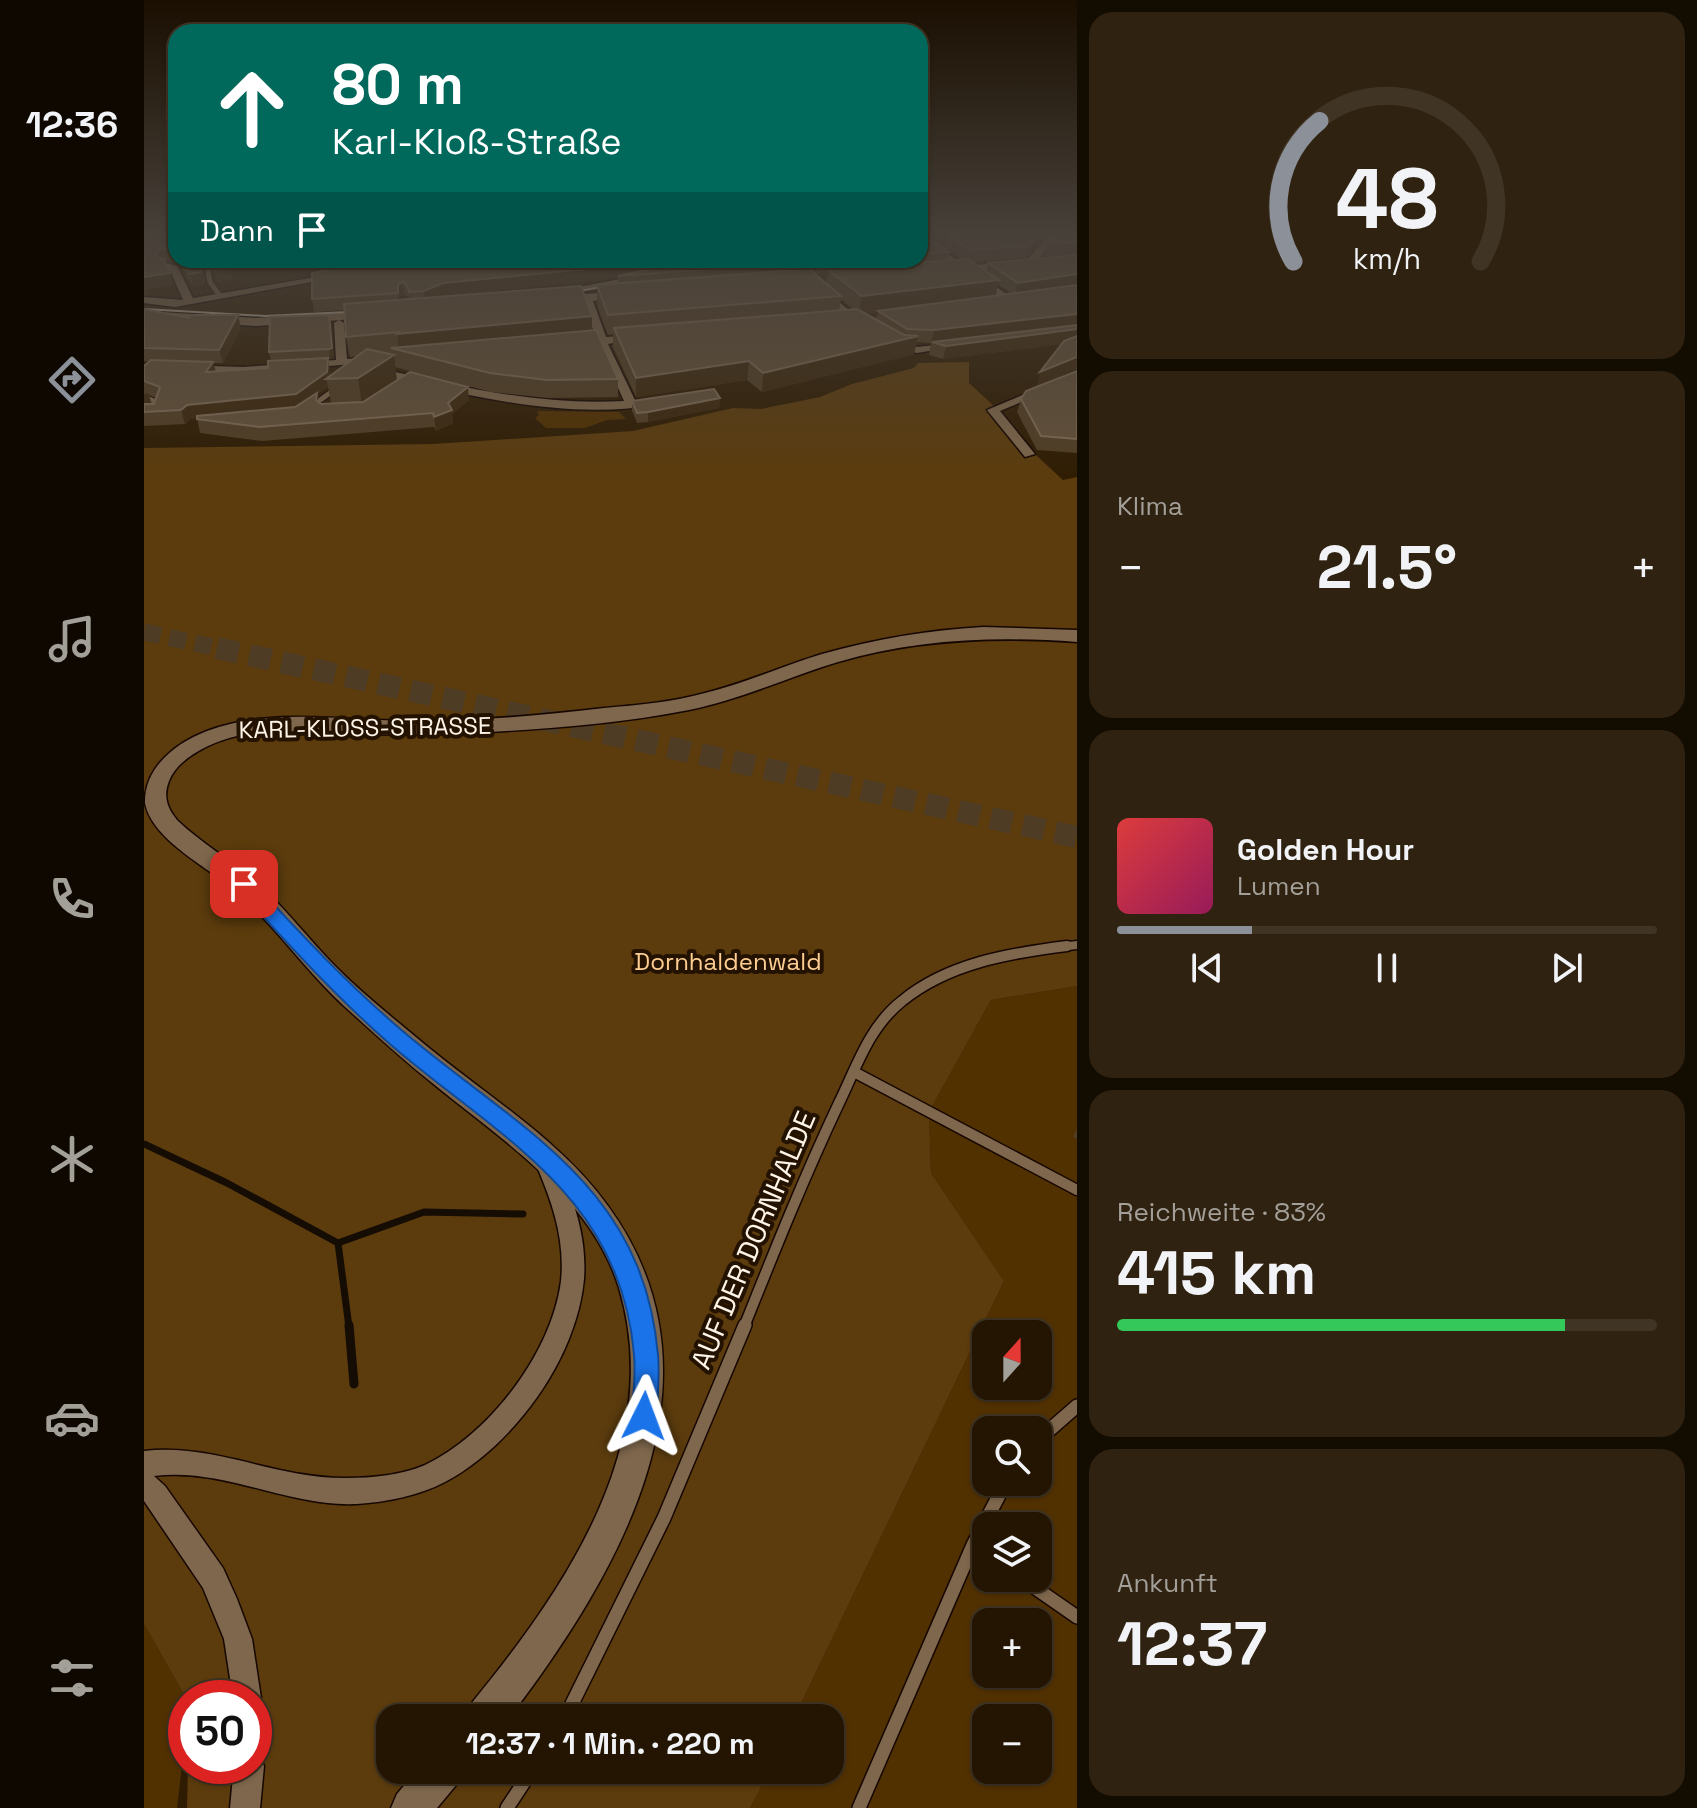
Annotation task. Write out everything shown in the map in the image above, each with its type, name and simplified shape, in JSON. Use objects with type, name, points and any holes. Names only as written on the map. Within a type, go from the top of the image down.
[{"type":"main road","points":[[144,315],[256,322],[375,314]]},
{"type":"main road","name":"KARL-KLOSS-STRASSE","points":[[495,1704],[571,1600],[606,1540],[631,1478],[644,1416],[646,1357],[644,1328],[629,1275],[619,1251],[593,1208],[541,1152],[400,1040],[337,984],[244,884],[164,823],[156,806],[155,792],[164,770],[178,755],[216,734],[251,727],[425,728],[505,724],[672,707],[732,694],[831,658],[929,636],[1012,631],[1077,636]]},
{"type":"main road","points":[[411,1808],[431,1784]]},
{"type":"street","points":[[593,314],[631,405]]},
{"type":"street","points":[[850,314],[856,319]]},
{"type":"street","points":[[840,321],[870,321]]},
{"type":"street","points":[[339,323],[342,362]]},
{"type":"street","points":[[880,334],[898,347],[910,349],[962,345]]},
{"type":"street","points":[[571,343],[647,337]]},
{"type":"street","points":[[369,368],[386,359]]},
{"type":"street","points":[[147,370],[244,370],[342,362],[409,382],[525,402],[631,405],[669,400]]},
{"type":"street","points":[[1029,454],[993,410],[1077,375]]},
{"type":"street","points":[[144,1464],[199,1462],[307,1491],[363,1491],[421,1479],[472,1448],[521,1400],[543,1372],[563,1323],[571,1278],[567,1214],[541,1152]]},
{"type":"street","points":[[144,1484],[156,1495],[213,1578],[238,1639],[244,1680]]},
{"type":"street","points":[[245,1808],[247,1784]]},
{"type":"lane","points":[[300,415],[346,381]]},
{"type":"lane","points":[[325,404],[345,389]]},
{"type":"lane","points":[[144,397],[159,403],[156,413],[144,413]]},
{"type":"lane","name":"AUF DER DORNHALDE","points":[[572,1704],[652,1548],[805,1176],[881,1020],[905,998],[936,978],[1003,957],[1077,945]]},
{"type":"lane","points":[[854,1072],[1077,1190]]},
{"type":"lane","points":[[1052,1428],[1077,1406]]},
{"type":"lane","points":[[859,1808],[972,1567]]},
{"type":"lane","points":[[1041,1592],[1077,1617]]},
{"type":"lane","points":[[507,1808],[523,1784]]},
{"type":"shaded area","points":[[537,411],[619,412],[626,419],[607,420],[585,428],[546,428],[535,418],[539,415]]},
{"type":"shaded area","points":[[1077,986],[1077,1808],[750,1808],[763,1784],[844,1784],[844,1704],[801,1704],[972,1348],[972,1400],[1052,1400],[1052,1320],[985,1320],[1004,1281],[931,1173],[929,1112],[991,1000]]},
{"type":"shaded area","points":[[144,1624],[176,1680],[168,1680],[168,1784],[180,1784],[177,1808],[144,1808]]},
{"type":"green space","name":"Dornhaldenwald","points":[[969,362],[969,383],[1009,420],[1038,457],[1063,480],[1077,477],[1077,986],[991,1000],[929,1112],[931,1173],[1004,1281],[985,1320],[972,1320],[972,1348],[801,1704],[376,1704],[376,1784],[763,1784],[750,1808],[187,1808],[188,1784],[272,1784],[272,1680],[176,1680],[144,1624],[144,448],[433,444],[633,431],[733,408],[761,409],[820,397],[852,384],[914,368],[918,363]]},
{"type":"building","points":[[144,314],[189,318],[191,315],[238,315],[219,350],[144,348]]},
{"type":"building","points":[[345,314],[592,316],[397,334],[399,332],[346,337]]},
{"type":"building","points":[[788,314],[867,314],[904,335],[918,336],[763,373],[749,361],[636,378],[614,328]]},
{"type":"building","points":[[883,314],[1074,314],[934,330],[907,329]]},
{"type":"building","points":[[329,315],[332,348],[269,352],[270,317]]},
{"type":"building","points":[[1077,325],[1077,329],[946,346],[932,342]]},
{"type":"building","points":[[596,330],[618,379],[547,380],[490,373],[391,348]]},
{"type":"building","points":[[1077,336],[1077,357],[1040,372],[1064,341]]},
{"type":"building","points":[[367,349],[394,355],[358,378],[326,379]]},
{"type":"building","points":[[328,358],[327,372],[296,394],[144,412],[144,404],[154,404],[160,387],[144,381],[144,366],[151,360],[213,362],[206,372],[268,368],[268,361]]},
{"type":"building","points":[[1077,371],[1077,439],[1041,436],[1021,399],[1026,391]]},
{"type":"building","points":[[410,372],[468,387],[448,403],[452,410],[434,417],[433,413],[259,427],[197,419],[197,416],[295,407],[317,393],[316,400],[321,404],[363,402]]},
{"type":"building","points":[[714,389],[720,398],[648,412],[637,413],[632,401]]},
{"type":"waterway","points":[[144,1144],[227,1183],[338,1243]]},
{"type":"waterway","points":[[338,1243],[424,1212],[523,1214]]},
{"type":"waterway","points":[[338,1243],[349,1327]]},
{"type":"waterway","points":[[349,1325],[354,1384]]},
{"type":"tunnel","points":[[144,632],[226,650]]},
{"type":"tunnel","points":[[217,648],[1077,837]]},
{"type":"tram line","points":[[237,314],[299,314]]},
{"type":"route","points":[[244,884],[337,984],[452,1083],[541,1152],[578,1188],[619,1251],[638,1303],[646,1357],[644,1416]]}]
